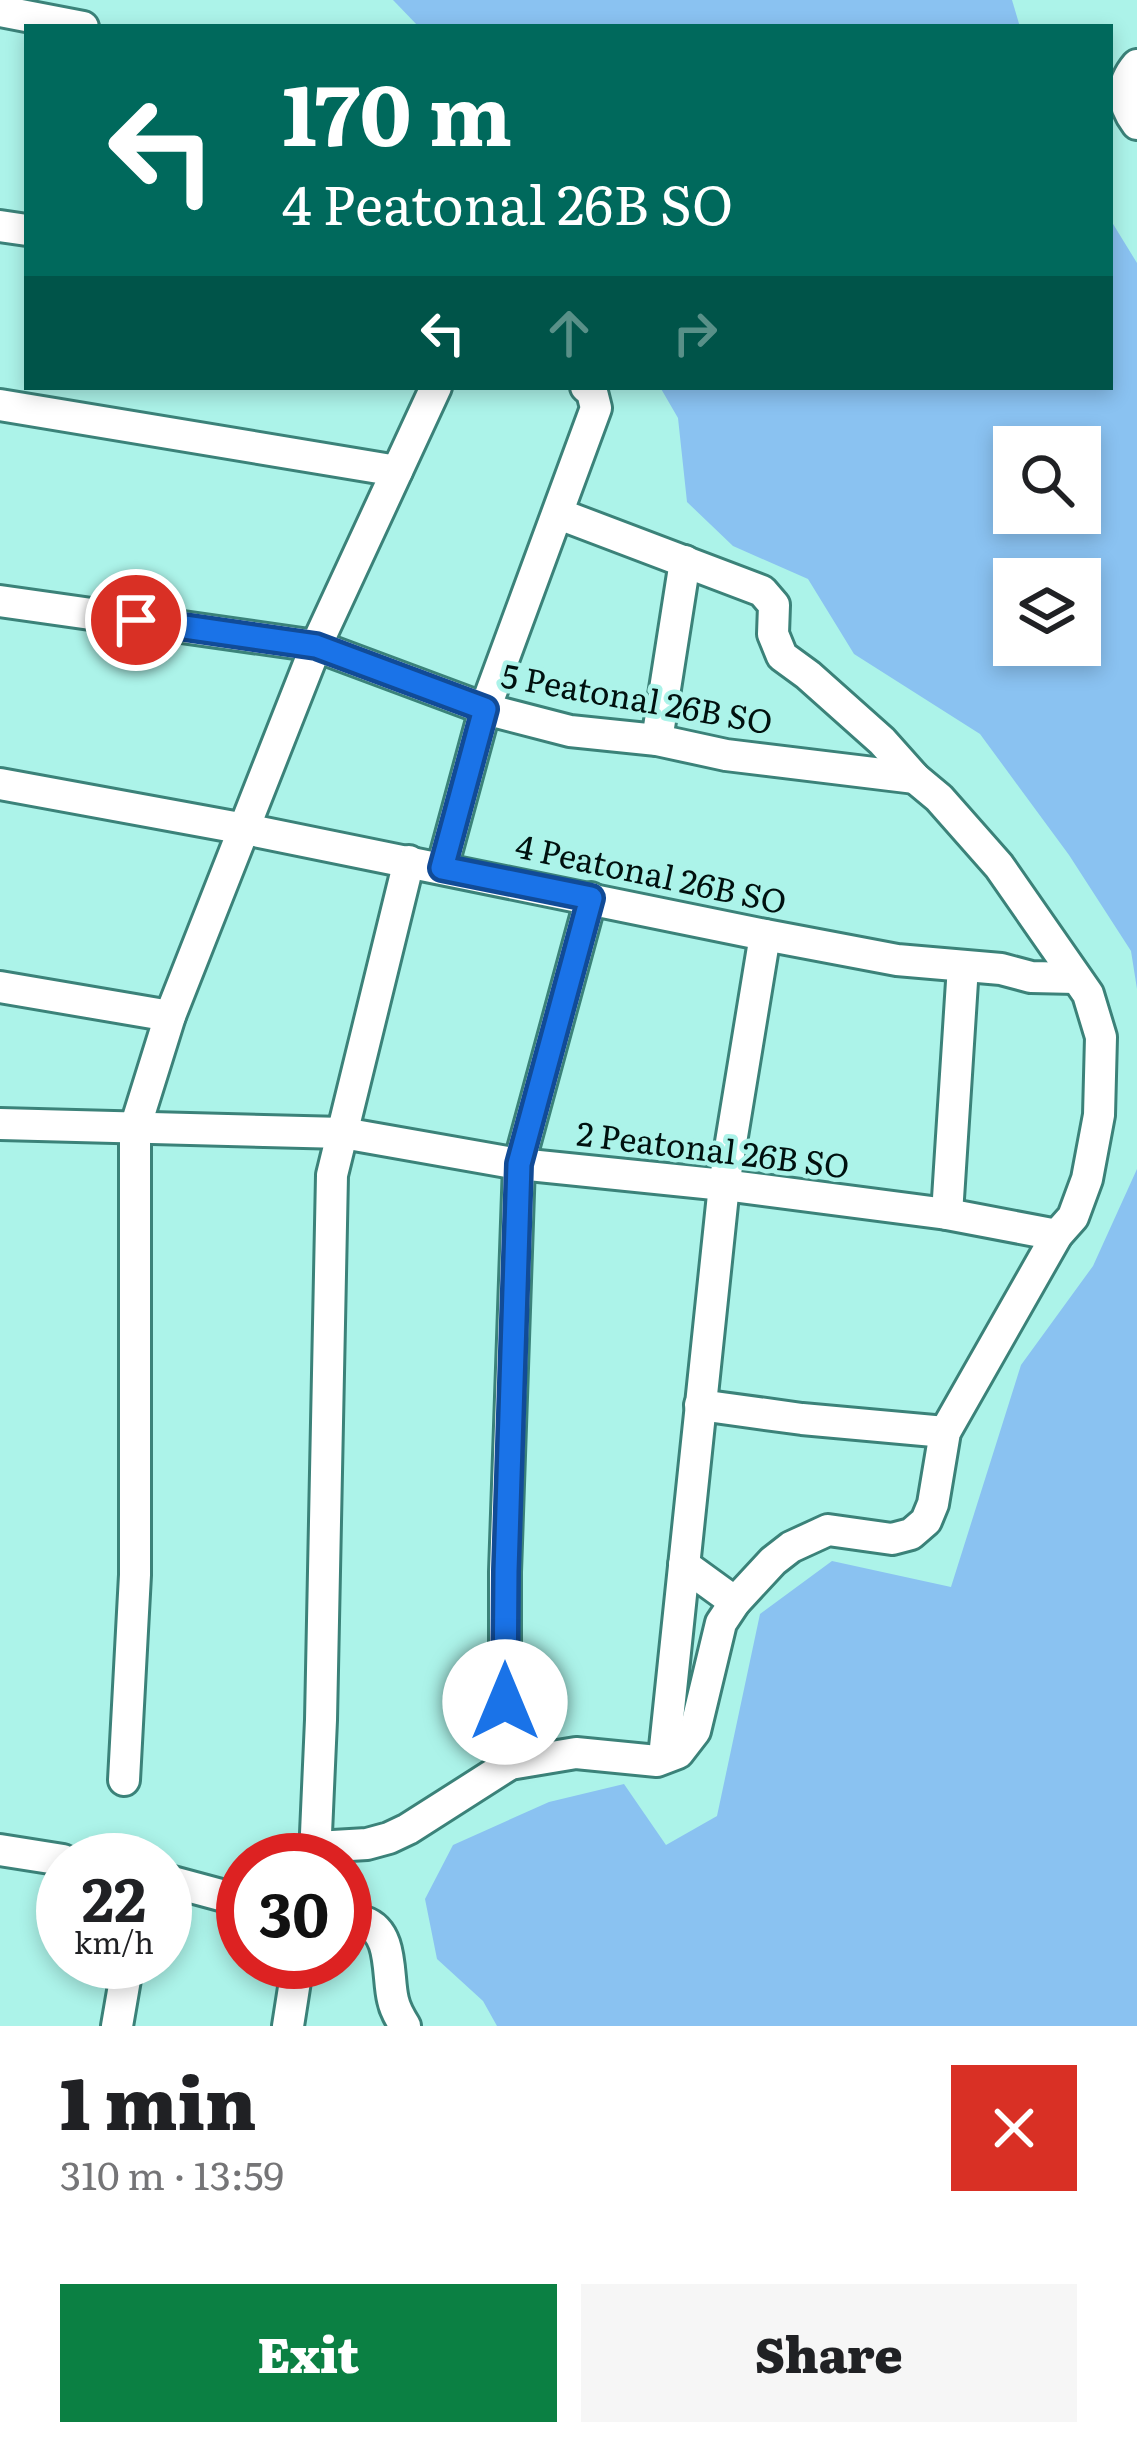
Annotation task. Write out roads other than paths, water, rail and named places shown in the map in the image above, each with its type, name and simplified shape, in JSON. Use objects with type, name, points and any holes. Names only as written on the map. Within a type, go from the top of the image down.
[{"type":"street","points":[[0,11],[67,24]]},
{"type":"street","points":[[1133,69],[1124,101],[1137,124]]},
{"type":"street","points":[[124,1780],[135,1576],[135,1128],[170,1016],[316,646],[435,390]]},
{"type":"street","points":[[442,868],[485,709],[596,408],[590,390]]},
{"type":"street","points":[[0,405],[397,471]]},
{"type":"street","points":[[409,861],[332,1175],[315,1852],[388,1838],[510,1764],[576,1753],[657,1762],[678,1753],[694,1731],[721,1622],[773,1561],[828,1529],[892,1539],[919,1528],[933,1504],[946,1432],[1058,1235],[1073,1217],[1087,1179],[1100,1115],[1101,1037],[1088,994],[999,866],[939,798],[882,741],[782,656],[773,634],[774,605],[762,591],[559,514]]},
{"type":"street","points":[[657,740],[685,561]]},
{"type":"street","name":"5 Peatonal 26B SO","points":[[0,601],[316,646],[485,709],[570,731],[915,778]]},
{"type":"street","name":"4 Peatonal 26B SO","points":[[0,784],[897,960],[1076,978]]},
{"type":"street","points":[[510,1764],[505,1702],[506,1571],[519,1164],[591,898]]},
{"type":"street","points":[[664,1757],[724,1185],[765,935]]},
{"type":"street","points":[[947,1214],[963,966]]},
{"type":"street","points":[[0,987],[170,1016]]},
{"type":"street","name":"2 Peatonal 26B SO","points":[[0,1124],[343,1132],[519,1164],[947,1214],[1058,1235]]},
{"type":"street","points":[[700,1405],[946,1432]]},
{"type":"street","points":[[684,1565],[735,1601]]},
{"type":"street","points":[[0,1850],[36,1856]]},
{"type":"street","points":[[372,1928],[380,1935],[391,1967],[392,1996],[405,2026]]},
{"type":"street","points":[[117,2026],[123,1989]]},
{"type":"street","points":[[288,2026],[294,1989]]},
{"type":"water","points":[[393,0],[1012,0],[1019,24],[416,24]]},
{"type":"water","points":[[1113,224],[1137,263],[1137,989],[1131,951],[1069,855],[980,734],[854,654],[808,579],[733,546],[687,502],[678,418],[662,390],[1113,390]]},
{"type":"water","points":[[1137,1169],[1137,2026],[497,2026],[483,2001],[437,1959],[425,1899],[453,1845],[549,1802],[624,1784],[666,1845],[717,1816],[760,1614],[832,1561],[951,1587],[1021,1365],[1093,1266]]}]
